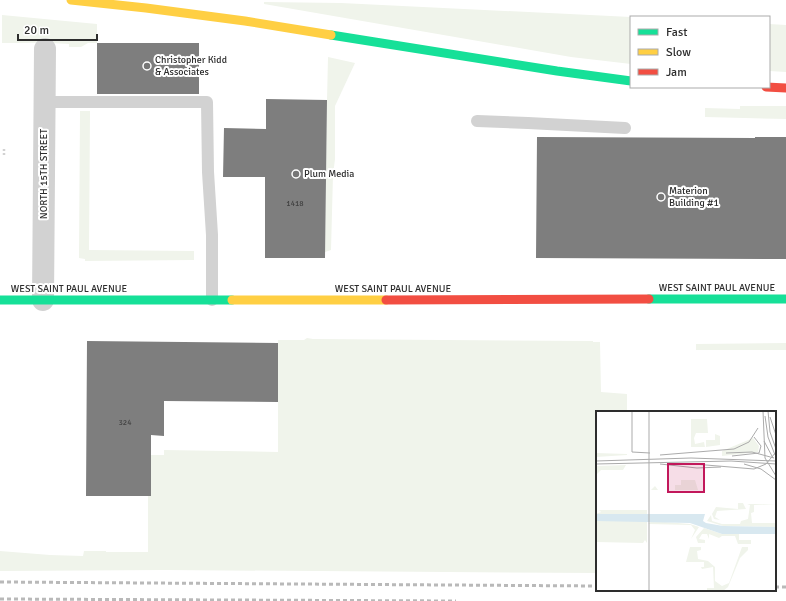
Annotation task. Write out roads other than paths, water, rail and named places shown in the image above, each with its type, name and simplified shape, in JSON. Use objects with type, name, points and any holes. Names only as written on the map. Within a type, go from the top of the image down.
[{"type":"main road","points":[[71,0],[245,21],[557,72],[630,81]]},
{"type":"main road","points":[[770,87],[786,88]]},
{"type":"main road","name":"WEST SAINT PAUL AVENUE","points":[[0,300],[786,300]]},
{"type":"street","name":"NORTH 15TH STREET","points":[[43,300],[45,49]]},
{"type":"lane","points":[[44,102],[207,102],[208,172],[212,235],[212,300]]},
{"type":"lane","points":[[477,121],[625,128]]},
{"type":"railway","points":[[0,582],[596,586]]},
{"type":"railway","points":[[776,587],[786,587]]},
{"type":"railway","points":[[0,599],[456,601]]},
{"type":"place","name":"Christopher Kidd & Associates","points":[[147,66]]},
{"type":"place","name":"Plum Media","points":[[296,174]]},
{"type":"place","name":"Materion Building #1","points":[[661,197]]}]
